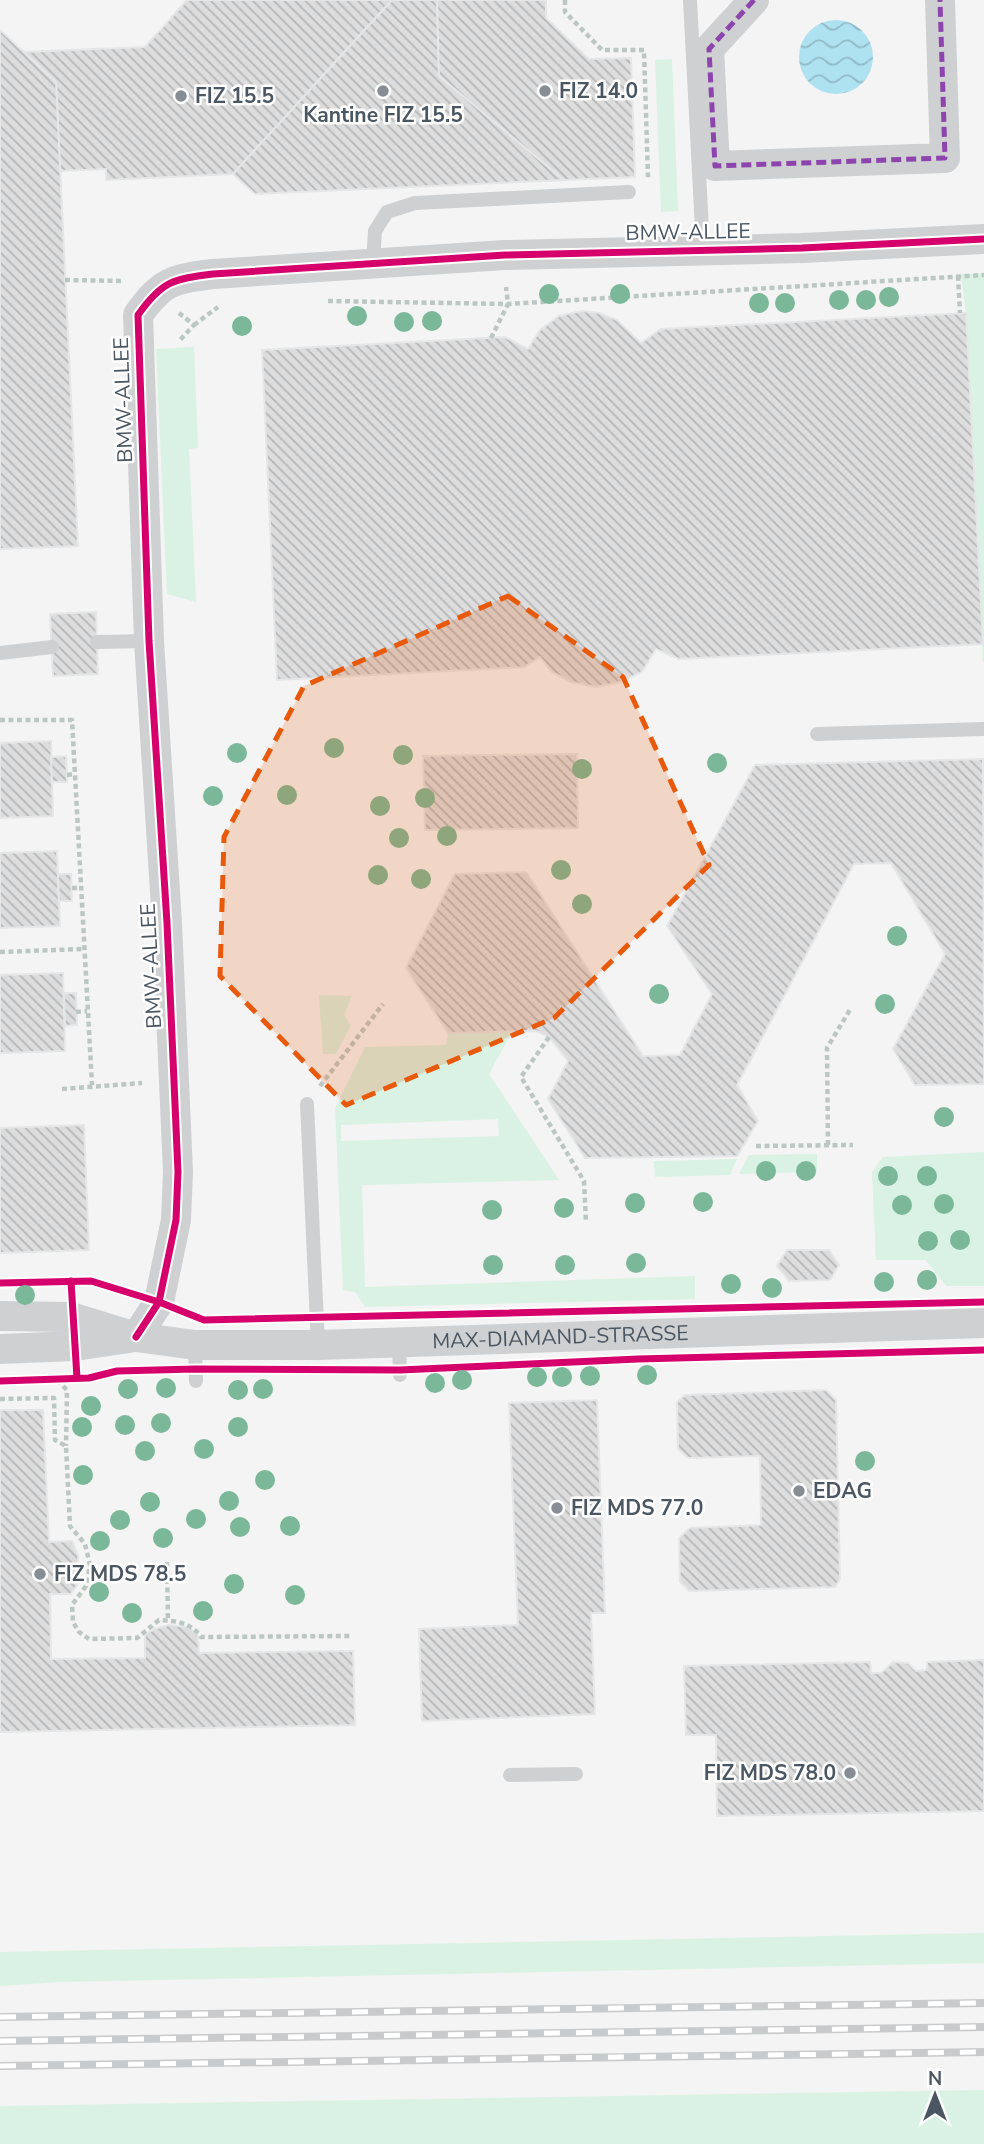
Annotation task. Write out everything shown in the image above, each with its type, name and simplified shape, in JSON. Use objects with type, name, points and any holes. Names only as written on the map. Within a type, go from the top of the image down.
[{"type":"street","points":[[754,0],[709,49],[715,166],[945,158],[940,0]]},
{"type":"street","name":"BMW-ALLEE","points":[[136,1337],[159,1301],[176,1220],[175,1081],[149,641],[138,315],[154,292],[173,279],[213,274],[505,255],[970,239]]},
{"type":"street","name":"MAX-DIAMAND-STRASSE","points":[[0,1316],[71,1317],[136,1337],[195,1345],[318,1345],[984,1323]]},
{"type":"street","name":"MAX-DIAMAND-STRASSE","points":[[0,1349],[75,1346],[136,1337]]},
{"type":"lane","points":[[690,0],[703,249]]},
{"type":"lane","points":[[373,264],[375,231],[387,212],[415,203],[629,192]]},
{"type":"lane","points":[[97,642],[149,641]]},
{"type":"lane","points":[[0,653],[52,647]]},
{"type":"lane","points":[[817,734],[984,729]]},
{"type":"lane","points":[[307,1104],[318,1345]]},
{"type":"lane","points":[[399,1341],[400,1375]]},
{"type":"lane","points":[[195,1345],[196,1381]]},
{"type":"lane","points":[[510,1775],[576,1774]]},
{"type":"path","points":[[565,0],[565,12],[602,50],[644,50],[648,179]]},
{"type":"path","points":[[960,313],[958,276],[970,239]]},
{"type":"path","points":[[327,302],[508,304],[984,275]]},
{"type":"path","points":[[491,338],[508,304],[506,278]]},
{"type":"path","points":[[65,280],[99,280]]},
{"type":"path","points":[[194,325],[218,307],[228,306]]},
{"type":"path","points":[[0,720],[72,720],[92,1085]]},
{"type":"path","points":[[66,775],[74,774]]},
{"type":"path","points":[[72,888],[80,888]]},
{"type":"path","points":[[0,952],[83,949]]},
{"type":"path","points":[[307,1104],[383,1004]]},
{"type":"path","points":[[828,1145],[827,1048],[851,1007]]},
{"type":"path","points":[[76,1012],[87,1012]]},
{"type":"path","points":[[550,1037],[521,1077],[584,1181],[586,1222]]},
{"type":"path","points":[[62,1089],[175,1081]]},
{"type":"path","points":[[756,1146],[853,1145]]},
{"type":"path","points":[[0,1399],[54,1398],[55,1440],[66,1446]]},
{"type":"path","points":[[66,1425],[70,1526],[85,1544],[90,1565],[86,1586],[72,1605],[73,1622],[79,1632],[89,1639],[137,1638],[159,1620],[168,1620],[194,1628],[201,1637],[351,1636]]},
{"type":"path","points":[[167,1562],[168,1620]]},
{"type":"highlighted area","points":[[508,596],[623,677],[709,865],[554,1018],[346,1105],[220,976],[224,837],[304,686]]},
{"type":"green space","points":[[672,59],[678,211],[661,212],[655,60]]},
{"type":"green space","points":[[984,273],[983,663],[966,313],[961,274]]},
{"type":"green space","points":[[194,347],[198,448],[189,449],[196,602],[167,594],[156,349]]},
{"type":"green space","points":[[319,995],[352,996],[344,1015],[351,1025],[336,1054],[323,1054]]},
{"type":"green space","points":[[512,1032],[489,1074],[559,1180],[362,1185],[365,1287],[695,1276],[695,1299],[365,1307],[355,1292],[343,1290],[335,1108],[365,1047],[446,1045],[448,1033]],"holes":[[[498,1119],[499,1136],[341,1141],[341,1125]]]},
{"type":"green space","points":[[984,1152],[984,1286],[946,1286],[926,1260],[876,1260],[872,1172],[883,1157]]},
{"type":"green space","points":[[817,1154],[817,1172],[739,1174],[749,1155]]},
{"type":"green space","points":[[737,1159],[730,1175],[655,1177],[654,1161]]},
{"type":"green space","points":[[984,1933],[984,1963],[62,1982],[0,1986],[0,1952]]},
{"type":"green space","points":[[984,2090],[984,2144],[0,2144],[0,2106]]},
{"type":"water","points":[[829,20],[843,20],[857,26],[867,36],[873,57],[867,78],[857,88],[843,94],[829,94],[815,88],[805,78],[799,64],[799,50],[805,36],[815,26]]},
{"type":"building","name":"FIZ 15.5","points":[[187,0],[392,0],[233,174],[106,180],[106,169],[60,171],[56,82],[24,52],[145,47]]},
{"type":"building","name":"Kantine FIZ 15.5","points":[[392,0],[437,0],[439,76],[564,180],[255,194],[233,174]]},
{"type":"building","name":"FIZ 14.0","points":[[437,0],[546,0],[546,18],[589,59],[631,58],[635,177],[564,180],[439,76]]},
{"type":"building","points":[[0,30],[56,82],[78,546],[0,549]]},
{"type":"building","points":[[582,311],[599,313],[617,320],[641,343],[661,329],[966,313],[983,644],[679,659],[656,649],[642,672],[621,682],[596,687],[571,682],[552,672],[540,657],[524,667],[277,680],[262,350],[505,337],[528,349],[540,330],[559,316]]},
{"type":"building","points":[[96,612],[98,674],[53,676],[50,614]]},
{"type":"building","points":[[51,741],[53,816],[0,818],[0,743]]},
{"type":"building","points":[[577,754],[578,828],[425,830],[423,756]]},
{"type":"building","points":[[66,756],[67,782],[52,782],[51,757]]},
{"type":"building","points":[[983,759],[984,1084],[915,1085],[893,1049],[945,954],[891,863],[854,864],[737,1085],[758,1121],[737,1156],[585,1158],[548,1099],[568,1061],[549,1037],[536,1031],[448,1033],[406,968],[455,874],[526,872],[643,1056],[680,1055],[712,994],[667,926],[755,765]]},
{"type":"building","points":[[57,851],[60,926],[0,928],[0,853]]},
{"type":"building","points":[[58,874],[71,874],[72,901],[59,901]]},
{"type":"building","points":[[63,973],[65,1051],[0,1053],[0,975]]},
{"type":"building","points":[[64,993],[76,993],[77,1025],[65,1026]]},
{"type":"building","points":[[84,1125],[89,1250],[0,1253],[0,1128]]},
{"type":"building","points":[[787,1250],[829,1250],[839,1265],[830,1280],[789,1281],[777,1266]]},
{"type":"building","name":"EDAG","points":[[826,1390],[836,1400],[840,1579],[835,1587],[689,1591],[680,1582],[679,1538],[690,1528],[761,1525],[760,1456],[688,1458],[678,1449],[677,1402],[685,1395]]},
{"type":"building","name":"FIZ MDS 77.0","points":[[597,1400],[605,1613],[591,1613],[595,1714],[422,1721],[419,1629],[518,1625],[509,1403]]},
{"type":"building","name":"FIZ MDS 78.5","points":[[0,1410],[43,1410],[49,1542],[72,1541],[78,1555],[79,1582],[71,1594],[50,1594],[51,1659],[145,1658],[145,1635],[169,1625],[188,1627],[198,1636],[199,1653],[353,1651],[355,1725],[0,1732]]},
{"type":"building","name":"FIZ MDS 78.0","points":[[984,1660],[984,1811],[717,1816],[716,1735],[686,1735],[684,1666],[870,1662],[871,1673],[881,1673],[893,1662],[908,1663],[916,1671],[927,1670],[927,1662]]},
{"type":"railway","points":[[0,2017],[984,2003]]},
{"type":"railway","points":[[0,2041],[984,2027]]},
{"type":"railway","points":[[0,2066],[984,2052]]},
{"type":"marked path","points":[[754,0],[709,49],[715,166],[945,158],[940,0]]},
{"type":"cycle path","points":[[136,1337],[159,1302],[176,1220],[178,1172],[167,923],[149,641],[138,315],[146,304],[169,284],[213,274],[505,255],[802,248],[984,239]]},
{"type":"cycle path","points":[[71,1281],[77,1378]]},
{"type":"cycle path","points":[[0,1283],[91,1281],[159,1302],[204,1320],[984,1302]]},
{"type":"cycle path","points":[[0,1381],[89,1378],[117,1371],[400,1370],[638,1359],[984,1350]]},
{"type":"place","name":"Kantine FIZ 15.5","points":[[383,91]]},
{"type":"place","name":"FIZ 14.0","points":[[545,91]]},
{"type":"place","name":"FIZ 15.5","points":[[181,96]]},
{"type":"place","name":"EDAG","points":[[799,1491]]},
{"type":"place","name":"FIZ MDS 77.0","points":[[557,1508]]},
{"type":"place","name":"FIZ MDS 78.5","points":[[40,1574]]},
{"type":"place","name":"FIZ MDS 78.0","points":[[850,1773]]}]
